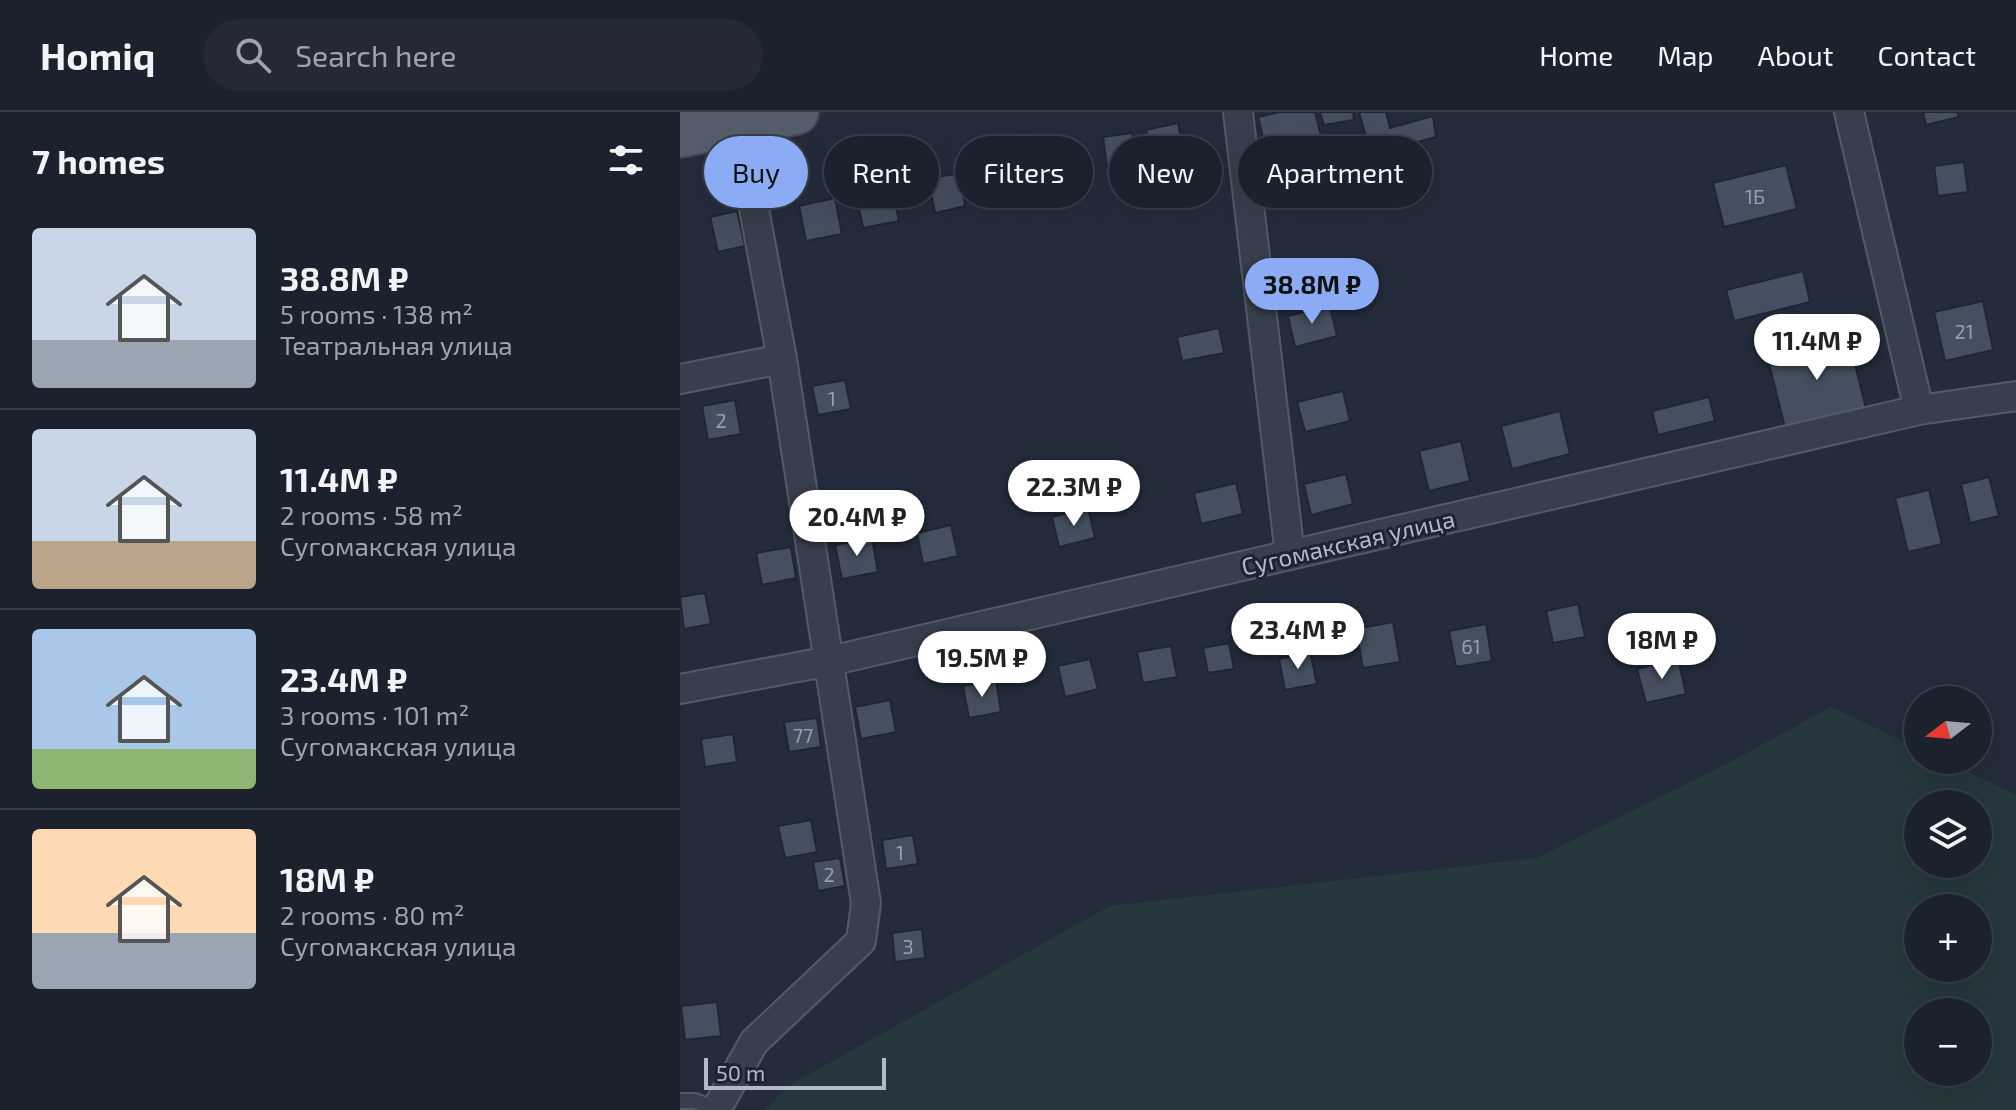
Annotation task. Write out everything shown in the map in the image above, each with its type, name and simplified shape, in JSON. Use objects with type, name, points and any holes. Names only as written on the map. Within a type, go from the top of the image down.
[{"type":"main road","points":[[680,135],[737,118],[796,112]]},
{"type":"street","points":[[1238,112],[1290,555]]},
{"type":"street","points":[[1849,112],[1919,410]]},
{"type":"street","points":[[716,1109],[754,1042],[861,941],[866,903],[782,359],[737,118]]},
{"type":"street","points":[[680,379],[782,359]]},
{"type":"street","name":"Сугомакская улица","points":[[680,689],[830,661],[1919,410],[2016,396]]},
{"type":"lane","points":[[680,1101],[695,1101],[716,1109]]},
{"type":"shaded area","points":[[1831,707],[1904,741],[1904,774],[1972,774],[2016,795],[2016,1110],[765,1110],[790,1085],[1110,906],[1537,858],[1723,766]]},
{"type":"building","points":[[1279,112],[1315,112],[1321,136],[1263,136],[1258,117]]},
{"type":"building","points":[[1320,112],[1353,112],[1354,120],[1324,125]]},
{"type":"building","points":[[1359,112],[1386,112],[1390,128],[1433,116],[1436,137],[1432,138],[1366,136]]},
{"type":"building","points":[[1923,112],[1957,112],[1959,117],[1926,125]]},
{"type":"building","points":[[1178,123],[1180,136],[1147,136],[1146,130]]},
{"type":"building","points":[[1109,136],[1109,167],[1107,167],[1103,137]]},
{"type":"building","points":[[1964,162],[1968,192],[1938,196],[1934,166]]},
{"type":"building","points":[[1786,165],[1797,209],[1724,227],[1713,183]]},
{"type":"building","points":[[955,174],[956,208],[935,213],[934,208],[939,208],[939,177]]},
{"type":"building","points":[[824,200],[824,208],[837,208],[842,234],[806,241],[799,208],[808,208],[808,204]]},
{"type":"building","points":[[859,208],[896,208],[899,221],[863,228]]},
{"type":"building","points":[[737,211],[745,246],[718,252],[710,217]]},
{"type":"building","points":[[1803,271],[1810,302],[1734,321],[1726,290]]},
{"type":"building","points":[[1983,301],[1993,350],[1945,361],[1934,312]]},
{"type":"building","points":[[1330,306],[1337,336],[1295,347],[1288,316]]},
{"type":"building","points":[[1219,328],[1224,353],[1182,361],[1177,337]]},
{"type":"building","points":[[1847,331],[1867,413],[1786,432],[1766,351]]},
{"type":"building","points":[[845,380],[851,409],[818,415],[812,386]]},
{"type":"building","points":[[1343,391],[1350,421],[1305,432],[1297,402]]},
{"type":"building","points":[[1709,397],[1715,421],[1658,435],[1652,411]]},
{"type":"building","points":[[735,400],[741,434],[708,440],[702,406]]},
{"type":"building","points":[[1560,411],[1570,454],[1512,469],[1501,426]]},
{"type":"building","points":[[1461,441],[1470,481],[1429,491],[1419,451]]},
{"type":"building","points":[[1346,474],[1353,504],[1311,515],[1304,484]]},
{"type":"building","points":[[1989,477],[1999,516],[1970,523],[1961,484]]},
{"type":"building","points":[[1236,483],[1243,514],[1201,524],[1194,493]]},
{"type":"building","points":[[1929,490],[1942,544],[1908,552],[1895,498]]},
{"type":"building","points":[[1088,508],[1095,538],[1059,547],[1052,517]]},
{"type":"building","points":[[951,525],[958,556],[923,564],[917,533]]},
{"type":"building","points":[[872,538],[878,572],[842,579],[835,545]]},
{"type":"building","points":[[791,547],[796,578],[762,585],[756,553]]},
{"type":"building","points":[[705,593],[711,624],[684,629],[680,597]]},
{"type":"building","points":[[1578,604],[1585,637],[1553,643],[1546,611]]},
{"type":"building","points":[[1393,622],[1400,662],[1363,668],[1356,629]]},
{"type":"building","points":[[1486,624],[1492,661],[1456,667],[1449,631]]},
{"type":"building","points":[[1229,643],[1234,669],[1208,673],[1203,648]]},
{"type":"building","points":[[1171,646],[1177,677],[1143,683],[1137,652]]},
{"type":"building","points":[[1310,652],[1317,684],[1285,690],[1279,659]]},
{"type":"building","points":[[1678,658],[1686,694],[1646,703],[1637,669]]},
{"type":"building","points":[[1090,659],[1098,689],[1065,697],[1058,666]]},
{"type":"building","points":[[996,680],[1001,712],[969,718],[963,686]]},
{"type":"building","points":[[890,700],[896,732],[861,739],[855,707]]},
{"type":"building","points":[[817,718],[821,747],[789,752],[784,722]]},
{"type":"building","points":[[733,734],[737,762],[705,767],[701,739]]},
{"type":"building","points":[[811,820],[817,852],[785,858],[778,826]]},
{"type":"building","points":[[913,835],[918,864],[886,869],[882,840]]},
{"type":"building","points":[[840,858],[845,886],[818,891],[813,862]]},
{"type":"building","points":[[922,929],[925,958],[895,962],[892,933]]},
{"type":"building","points":[[717,1002],[721,1036],[685,1040],[681,1006]]}]
